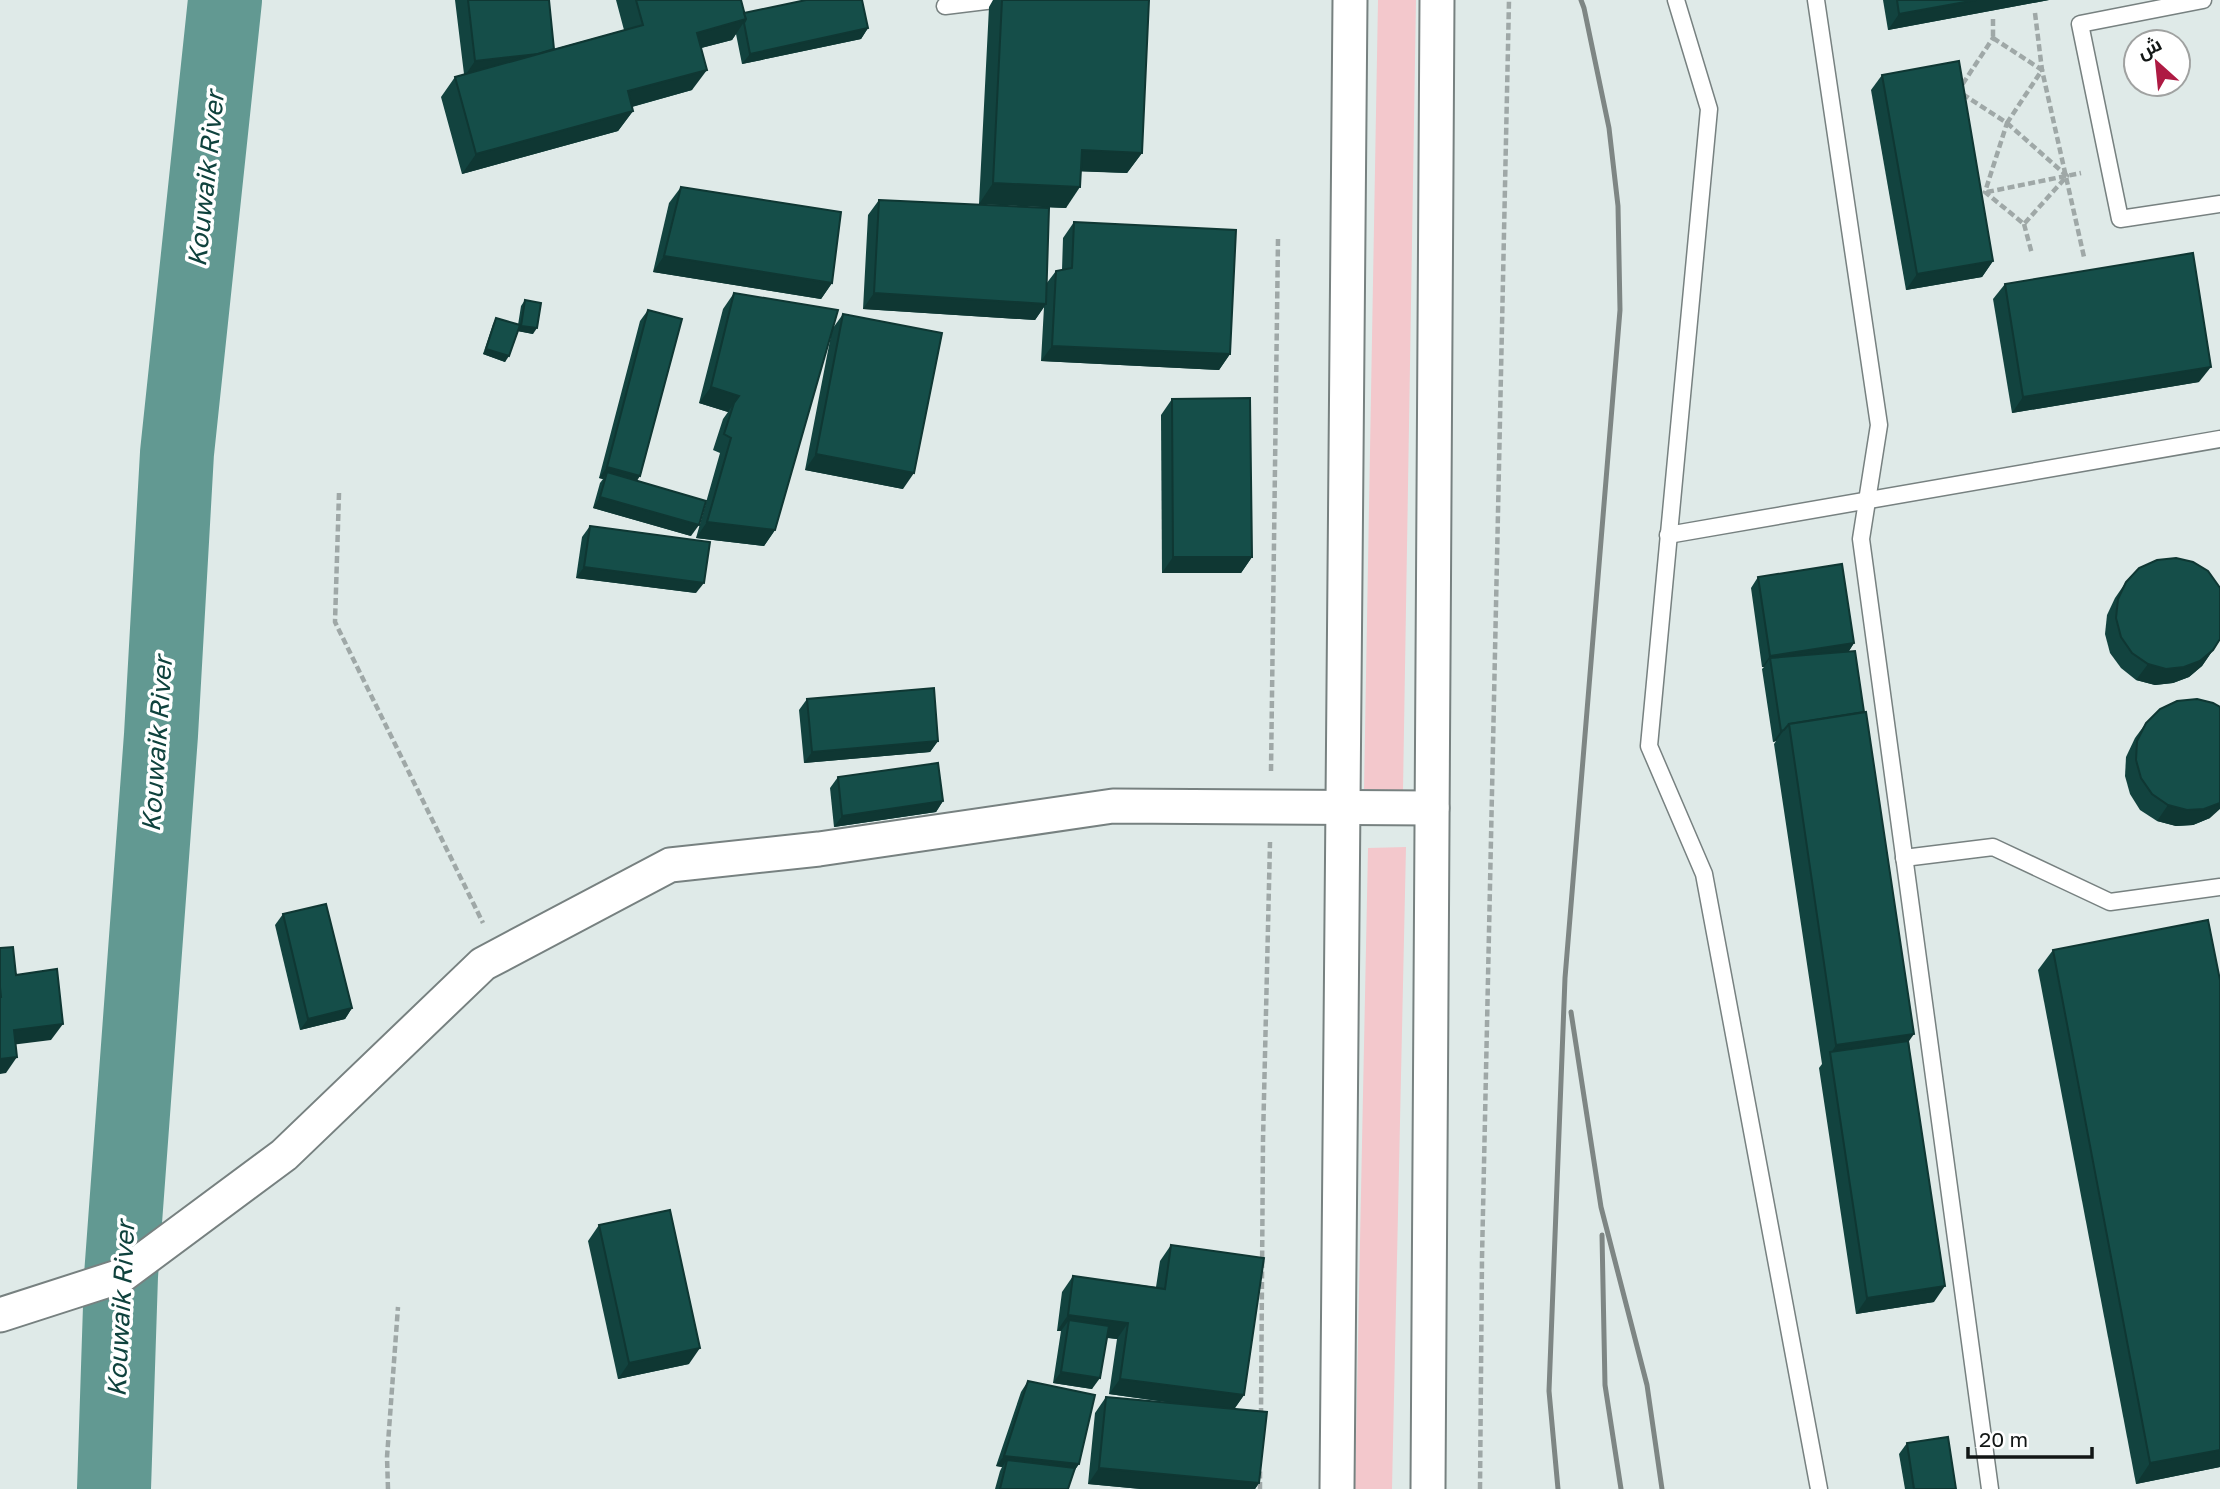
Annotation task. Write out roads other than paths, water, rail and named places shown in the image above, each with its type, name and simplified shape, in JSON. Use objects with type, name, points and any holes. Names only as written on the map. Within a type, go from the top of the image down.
[{"type":"street","points":[[1337,1489],[1350,0]]},
{"type":"street","points":[[1428,1489],[1437,0]]},
{"type":"street","points":[[0,1315],[121,1276],[284,1155],[482,964],[670,865],[819,849],[1113,806],[1432,808]]},
{"type":"lane","points":[[945,6],[994,0]]},
{"type":"lane","points":[[1676,0],[1709,108],[1649,746],[1704,874],[1819,1489]]},
{"type":"lane","points":[[1816,0],[1879,425],[1861,539],[1990,1489]]},
{"type":"lane","points":[[2203,0],[2080,24],[2120,219],[2220,204]]},
{"type":"lane","points":[[1668,535],[2220,439]]},
{"type":"lane","points":[[1904,858],[1993,847],[2110,902],[2220,887]]},
{"type":"waterway","name":"Kouwaik River","points":[[114,1489],[121,1276],[161,735],[177,453],[225,0]]},
{"type":"railway","points":[[1558,1489],[1549,1391],[1565,978],[1620,310],[1618,206],[1609,128],[1581,0]]},
{"type":"railway","points":[[1571,1012],[1601,1207],[1647,1385],[1662,1489]]},
{"type":"railway","points":[[1602,1235],[1605,1385],[1621,1489]]}]
